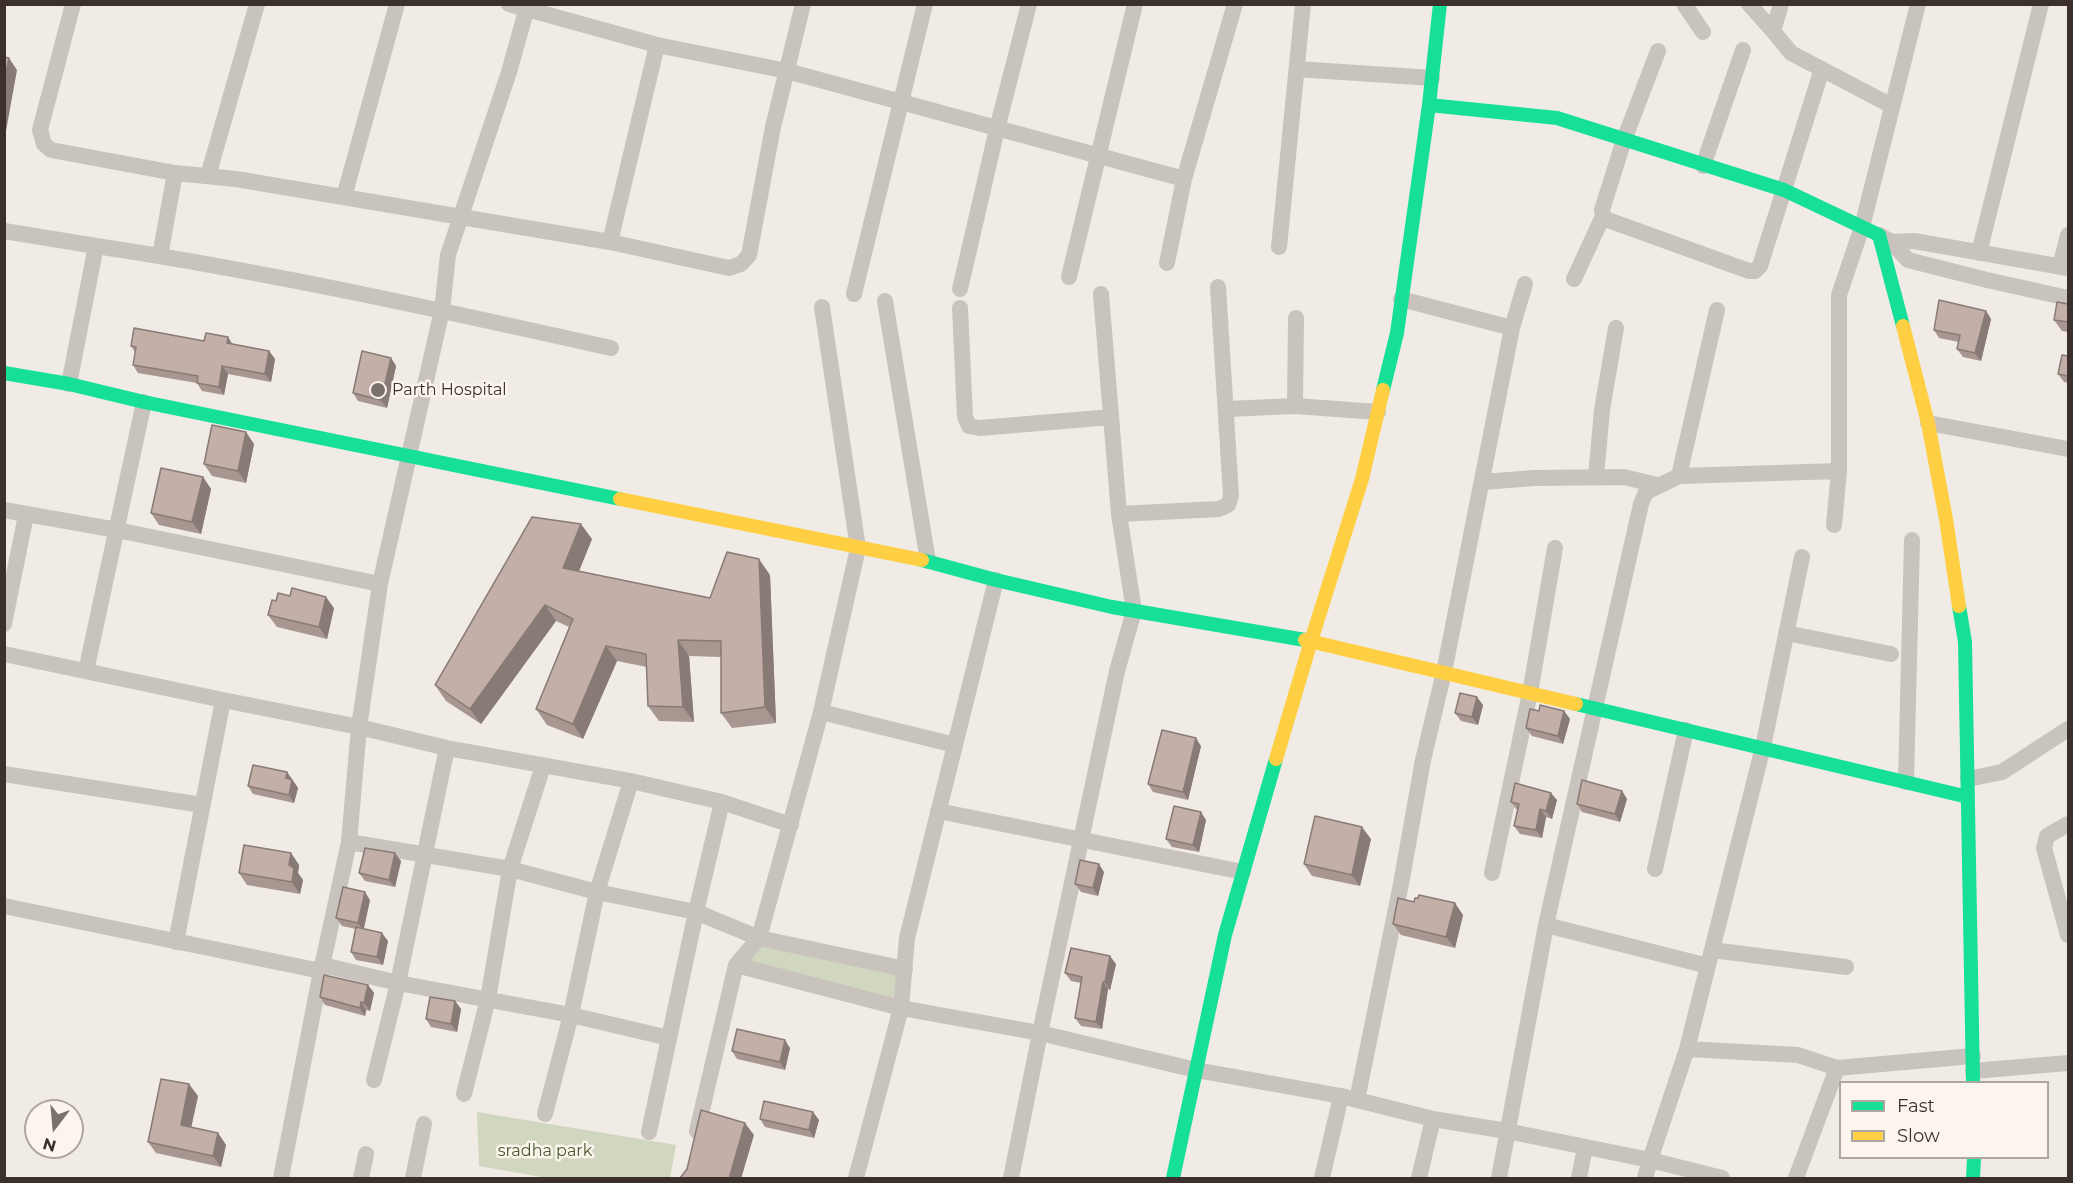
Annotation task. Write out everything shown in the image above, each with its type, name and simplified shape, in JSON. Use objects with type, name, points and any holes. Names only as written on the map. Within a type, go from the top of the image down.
[{"type":"street","points":[[74,4],[40,130],[44,144],[51,150],[175,173],[344,197],[610,242],[729,268],[735,267],[749,255],[773,126],[803,4]]},
{"type":"street","points":[[208,176],[257,4]]},
{"type":"street","points":[[344,197],[397,4]]},
{"type":"street","points":[[509,4],[527,7],[657,45],[787,71],[1184,179]]},
{"type":"street","points":[[854,294],[925,4]]},
{"type":"street","points":[[960,289],[1029,4]]},
{"type":"street","points":[[1069,277],[1135,4]]},
{"type":"street","points":[[1167,263],[1184,179],[1235,4]]},
{"type":"street","points":[[1279,247],[1303,4]]},
{"type":"street","points":[[1173,1179],[1225,935],[1311,640],[1362,479],[1397,333],[1429,105],[1440,4]]},
{"type":"street","points":[[1684,4],[1702,32]]},
{"type":"street","points":[[1749,4],[1791,53],[1892,105]]},
{"type":"street","points":[[1773,31],[1781,4]]},
{"type":"street","points":[[1834,525],[1839,471],[1839,295],[1862,227],[1918,4]]},
{"type":"street","points":[[1979,253],[2041,4]]},
{"type":"street","points":[[281,1179],[349,842],[359,727],[380,584],[442,310],[448,255],[509,72],[527,7]]},
{"type":"street","points":[[610,242],[657,45]]},
{"type":"street","points":[[1704,166],[1743,50]]},
{"type":"street","points":[[1574,279],[1603,216],[1602,210],[1624,140],[1658,51]]},
{"type":"street","points":[[1297,69],[1432,78]]},
{"type":"street","points":[[1603,216],[1608,220],[1749,271],[1755,271],[1760,266],[1822,69]]},
{"type":"street","points":[[1429,105],[1557,118],[1784,190],[1885,238],[1908,260],[2068,298]]},
{"type":"street","points":[[160,256],[175,173]]},
{"type":"street","points":[[4,231],[160,256],[442,310],[611,348]]},
{"type":"street","points":[[1885,238],[2064,267],[2068,235]]},
{"type":"street","points":[[1885,238],[1928,423],[1965,642],[1973,1070]]},
{"type":"street","points":[[69,384],[96,246]]},
{"type":"street","points":[[1322,1179],[1349,1098],[1401,884],[1423,760],[1444,672],[1512,328],[1525,284]]},
{"type":"street","points":[[1119,514],[1219,509],[1228,506],[1231,496],[1218,287]]},
{"type":"street","points":[[1011,1179],[1117,671],[1134,611],[1119,514],[1101,294]]},
{"type":"street","points":[[1401,299],[1512,328]]},
{"type":"street","points":[[885,301],[928,561]]},
{"type":"street","points":[[693,1145],[736,965],[759,938],[821,712],[858,548],[822,306]]},
{"type":"street","points":[[960,308],[965,417],[969,426],[980,428],[1111,417]]},
{"type":"street","points":[[1679,476],[1717,310]]},
{"type":"street","points":[[1295,406],[1296,318]]},
{"type":"street","points":[[1596,477],[1602,410],[1616,328]]},
{"type":"street","points":[[4,373],[69,384],[144,402],[928,561],[996,580],[1134,611],[1311,640],[1968,797]]},
{"type":"street","points":[[86,671],[144,402]]},
{"type":"street","points":[[1227,409],[1295,406],[1378,412]]},
{"type":"street","points":[[1928,423],[2068,449]]},
{"type":"street","points":[[1499,1179],[1546,925],[1641,504],[1646,492],[1679,476],[1839,471]]},
{"type":"street","points":[[1483,482],[1534,478],[1624,477],[1657,485]]},
{"type":"street","points":[[4,510],[117,530],[380,584]]},
{"type":"street","points":[[4,624],[26,515]]},
{"type":"street","points":[[1906,782],[1912,540]]},
{"type":"street","points":[[1492,873],[1530,693],[1555,548]]},
{"type":"street","points":[[1645,1179],[1687,1049],[1710,958],[1763,747],[1802,557]]},
{"type":"street","points":[[856,1179],[901,1008],[907,938],[996,580]]},
{"type":"street","points":[[1786,633],[1891,654]]},
{"type":"street","points":[[4,654],[359,727],[447,748],[631,781],[722,802],[790,825]]},
{"type":"street","points":[[176,942],[223,700]]},
{"type":"street","points":[[821,712],[955,745]]},
{"type":"street","points":[[1655,868],[1686,730]]},
{"type":"street","points":[[1968,779],[2002,772],[2068,731]]},
{"type":"street","points":[[374,1080],[398,983],[447,748]]},
{"type":"street","points":[[464,1094],[488,999],[510,870],[543,766]]},
{"type":"street","points":[[4,774],[202,805]]},
{"type":"street","points":[[545,1114],[571,1015],[597,892],[631,781]]},
{"type":"street","points":[[649,1132],[722,802]]},
{"type":"street","points":[[938,811],[1243,872]]},
{"type":"street","points":[[2068,824],[2047,836],[2044,848],[2068,935]]},
{"type":"street","points":[[349,842],[510,870],[597,892],[696,912],[759,938],[905,969]]},
{"type":"street","points":[[4,906],[176,942],[571,1015],[669,1038]]},
{"type":"street","points":[[1546,925],[1710,958],[1846,967]]},
{"type":"street","points":[[736,965],[901,1008],[1040,1033],[1196,1070],[1349,1098],[1433,1119],[1507,1131],[1650,1160],[1722,1179]]},
{"type":"street","points":[[1687,1049],[1798,1055],[1837,1068],[1973,1070],[2068,1063]]},
{"type":"street","points":[[1796,1179],[1837,1068]]},
{"type":"street","points":[[1419,1179],[1433,1119]]},
{"type":"street","points":[[413,1179],[424,1124]]},
{"type":"street","points":[[1579,1179],[1585,1147]]},
{"type":"street","points":[[361,1179],[366,1154]]},
{"type":"street","points":[[1974,1159],[1974,1177]]},
{"type":"green space","points":[[759,938],[905,969],[890,1005],[746,967]]},
{"type":"green space","name":"sradha park","points":[[477,1112],[676,1145],[670,1178],[547,1178],[479,1166]]},
{"type":"building","points":[[4,57],[9,58],[4,82]]},
{"type":"building","points":[[1939,300],[1986,311],[1975,353],[1957,349],[1960,335],[1934,330]]},
{"type":"building","points":[[2057,302],[2068,304],[2068,322],[2054,320]]},
{"type":"building","points":[[134,328],[204,341],[206,333],[228,337],[227,343],[269,351],[265,374],[222,366],[219,387],[197,383],[198,376],[133,365],[136,347],[131,346]]},
{"type":"building","points":[[362,351],[391,358],[381,400],[353,393]]},
{"type":"building","points":[[2062,355],[2068,356],[2068,376],[2058,374]]},
{"type":"building","points":[[212,425],[246,432],[238,471],[204,464]]},
{"type":"building","points":[[161,468],[203,477],[192,522],[151,513]]},
{"type":"building","points":[[532,517],[581,524],[563,568],[710,598],[727,552],[759,559],[765,707],[721,713],[721,641],[678,640],[683,707],[648,706],[646,654],[606,646],[573,724],[536,709],[573,619],[545,605],[470,709],[435,685]]},
{"type":"building","points":[[292,588],[326,597],[319,627],[268,615],[272,600],[276,601],[278,593],[290,596]]},
{"type":"building","points":[[1460,693],[1477,697],[1472,717],[1455,713]]},
{"type":"building","points":[[1540,705],[1564,711],[1558,736],[1526,728],[1530,709],[1539,711]]},
{"type":"building","points":[[1162,730],[1196,738],[1183,792],[1148,784]]},
{"type":"building","points":[[253,765],[287,772],[286,778],[292,780],[289,795],[248,786]]},
{"type":"building","points":[[1582,780],[1622,791],[1615,814],[1577,804]]},
{"type":"building","points":[[1515,783],[1551,793],[1546,811],[1540,809],[1536,830],[1514,826],[1519,804],[1511,802]]},
{"type":"building","points":[[1174,806],[1201,812],[1193,845],[1166,839]]},
{"type":"building","points":[[1315,816],[1362,827],[1352,875],[1304,864]]},
{"type":"building","points":[[244,845],[291,853],[289,865],[294,868],[292,882],[239,873]]},
{"type":"building","points":[[365,848],[395,853],[389,880],[359,873]]},
{"type":"building","points":[[1080,860],[1099,864],[1093,888],[1075,884]]},
{"type":"building","points":[[343,887],[365,892],[358,923],[336,918]]},
{"type":"building","points":[[1419,895],[1455,903],[1446,937],[1393,924],[1398,898],[1414,902]]},
{"type":"building","points":[[356,927],[382,933],[377,957],[351,952]]},
{"type":"building","points":[[1071,948],[1110,956],[1096,1022],[1075,1018],[1082,977],[1065,973]]},
{"type":"building","points":[[324,975],[368,985],[364,1003],[361,1002],[360,1008],[320,997]]},
{"type":"building","points":[[430,997],[455,1001],[451,1024],[426,1019]]},
{"type":"building","points":[[737,1029],[785,1040],[780,1062],[732,1051]]},
{"type":"building","points":[[161,1079],[189,1084],[181,1125],[218,1133],[213,1156],[148,1142]]},
{"type":"building","points":[[764,1101],[813,1112],[809,1130],[760,1119]]},
{"type":"building","points":[[701,1110],[745,1123],[729,1179],[680,1178],[687,1169]]},
{"type":"traffic: fast","points":[[1383,390],[1397,333],[1429,105],[1440,4]]},
{"type":"traffic: fast","points":[[1429,105],[1557,118],[1784,190],[1879,235],[1903,326]]},
{"type":"traffic: fast","points":[[4,373],[69,384],[144,402],[620,499]]},
{"type":"traffic: fast","points":[[922,560],[1112,607],[1305,640]]},
{"type":"traffic: fast","points":[[1959,606],[1965,642],[1973,1081]]},
{"type":"traffic: fast","points":[[1576,704],[1968,797]]},
{"type":"traffic: fast","points":[[1173,1178],[1225,935],[1276,759]]},
{"type":"traffic: fast","points":[[1973,1178],[1974,1159]]},
{"type":"traffic: slow","points":[[1903,326],[1928,423],[1959,606]]},
{"type":"traffic: slow","points":[[1276,759],[1362,479],[1383,390]]},
{"type":"traffic: slow","points":[[620,499],[922,560]]},
{"type":"traffic: slow","points":[[1305,640],[1576,704]]},
{"type":"place","name":"Parth Hospital","points":[[378,390]]}]
